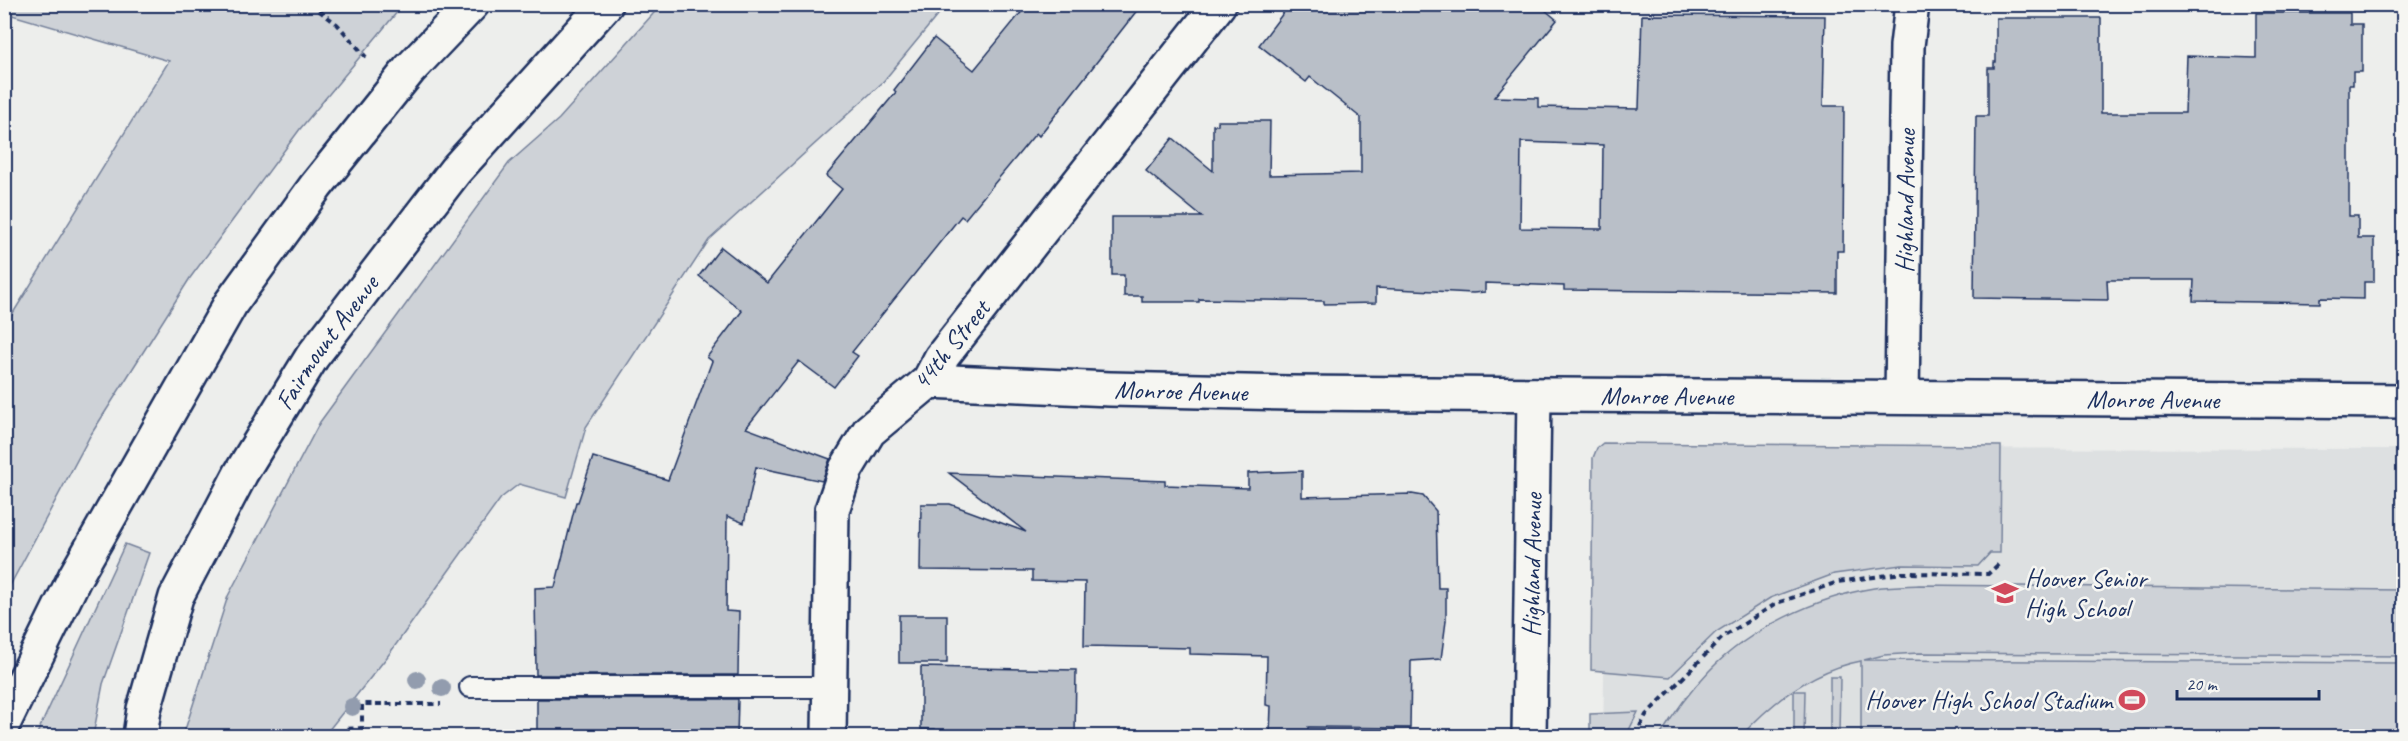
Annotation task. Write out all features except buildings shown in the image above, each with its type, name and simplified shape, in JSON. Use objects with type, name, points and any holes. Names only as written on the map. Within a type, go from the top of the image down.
[{"type":"street","points":[[4,722],[75,577],[231,303],[316,186],[410,70],[472,4]]},
{"type":"street","name":"Fairmount Avenue","points":[[140,736],[144,709],[176,597],[241,473],[312,357],[455,171],[606,4]]},
{"type":"street","name":"44th Street","points":[[829,736],[831,510],[846,469],[869,431],[929,381],[941,358],[1219,4]]},
{"type":"street","name":"Highland Avenue","points":[[1902,397],[1907,46],[1912,4]]},
{"type":"street","name":"Monroe Avenue","points":[[929,381],[1110,389],[1534,395],[2403,401]]},
{"type":"street","name":"Highland Avenue","points":[[1529,736],[1534,395]]},
{"type":"lane","points":[[470,687],[830,687]]},
{"type":"path","points":[[310,4],[337,24],[394,90]]},
{"type":"path","points":[[1635,736],[1646,715],[1723,637],[1777,603],[1838,582],[1902,573],[1988,574],[2001,562]]},
{"type":"path","points":[[362,736],[362,704],[443,704]]},
{"type":"path","points":[[345,736],[345,729],[362,728]]},
{"type":"shaded area","points":[[5,4],[403,5],[300,129],[190,278],[90,436],[5,595],[5,326],[169,61],[5,13]]},
{"type":"shaded area","points":[[661,5],[946,5],[882,83],[709,240],[586,427],[566,497],[519,484],[501,498],[387,657],[324,736],[183,736],[228,596],[320,422],[509,163],[559,119]]},
{"type":"shaded area","points":[[1603,443],[2001,446],[2000,553],[1990,553],[1978,566],[1901,565],[1834,574],[1770,598],[1716,632],[1670,677],[1591,670],[1593,458],[1597,448]]},
{"type":"shaded area","name":"Hoover Senior High School","points":[[1608,448],[2403,449],[2403,736],[1603,736]]},
{"type":"shaded area","points":[[125,544],[149,553],[103,684],[93,736],[36,736]]},
{"type":"shaded area","points":[[1919,585],[2403,590],[2403,656],[1919,653],[1884,655],[1864,660],[2403,663],[2403,736],[1861,736],[1861,661],[1843,665],[1810,679],[1780,699],[1741,736],[1660,736],[1695,686],[1709,671],[1725,656],[1764,629],[1807,607],[1852,592],[1880,587]]},
{"type":"shaded area","points":[[1830,677],[1840,677],[1839,736],[1830,736]]},
{"type":"shaded area","points":[[1794,691],[1805,691],[1804,736],[1794,736]]},
{"type":"shaded area","points":[[1638,712],[1626,736],[1590,736],[1590,714]]},
{"type":"place","name":"Hoover Senior High School","points":[[2005,593]]},
{"type":"place","name":"Hoover High School Stadium","points":[[2132,700]]}]
